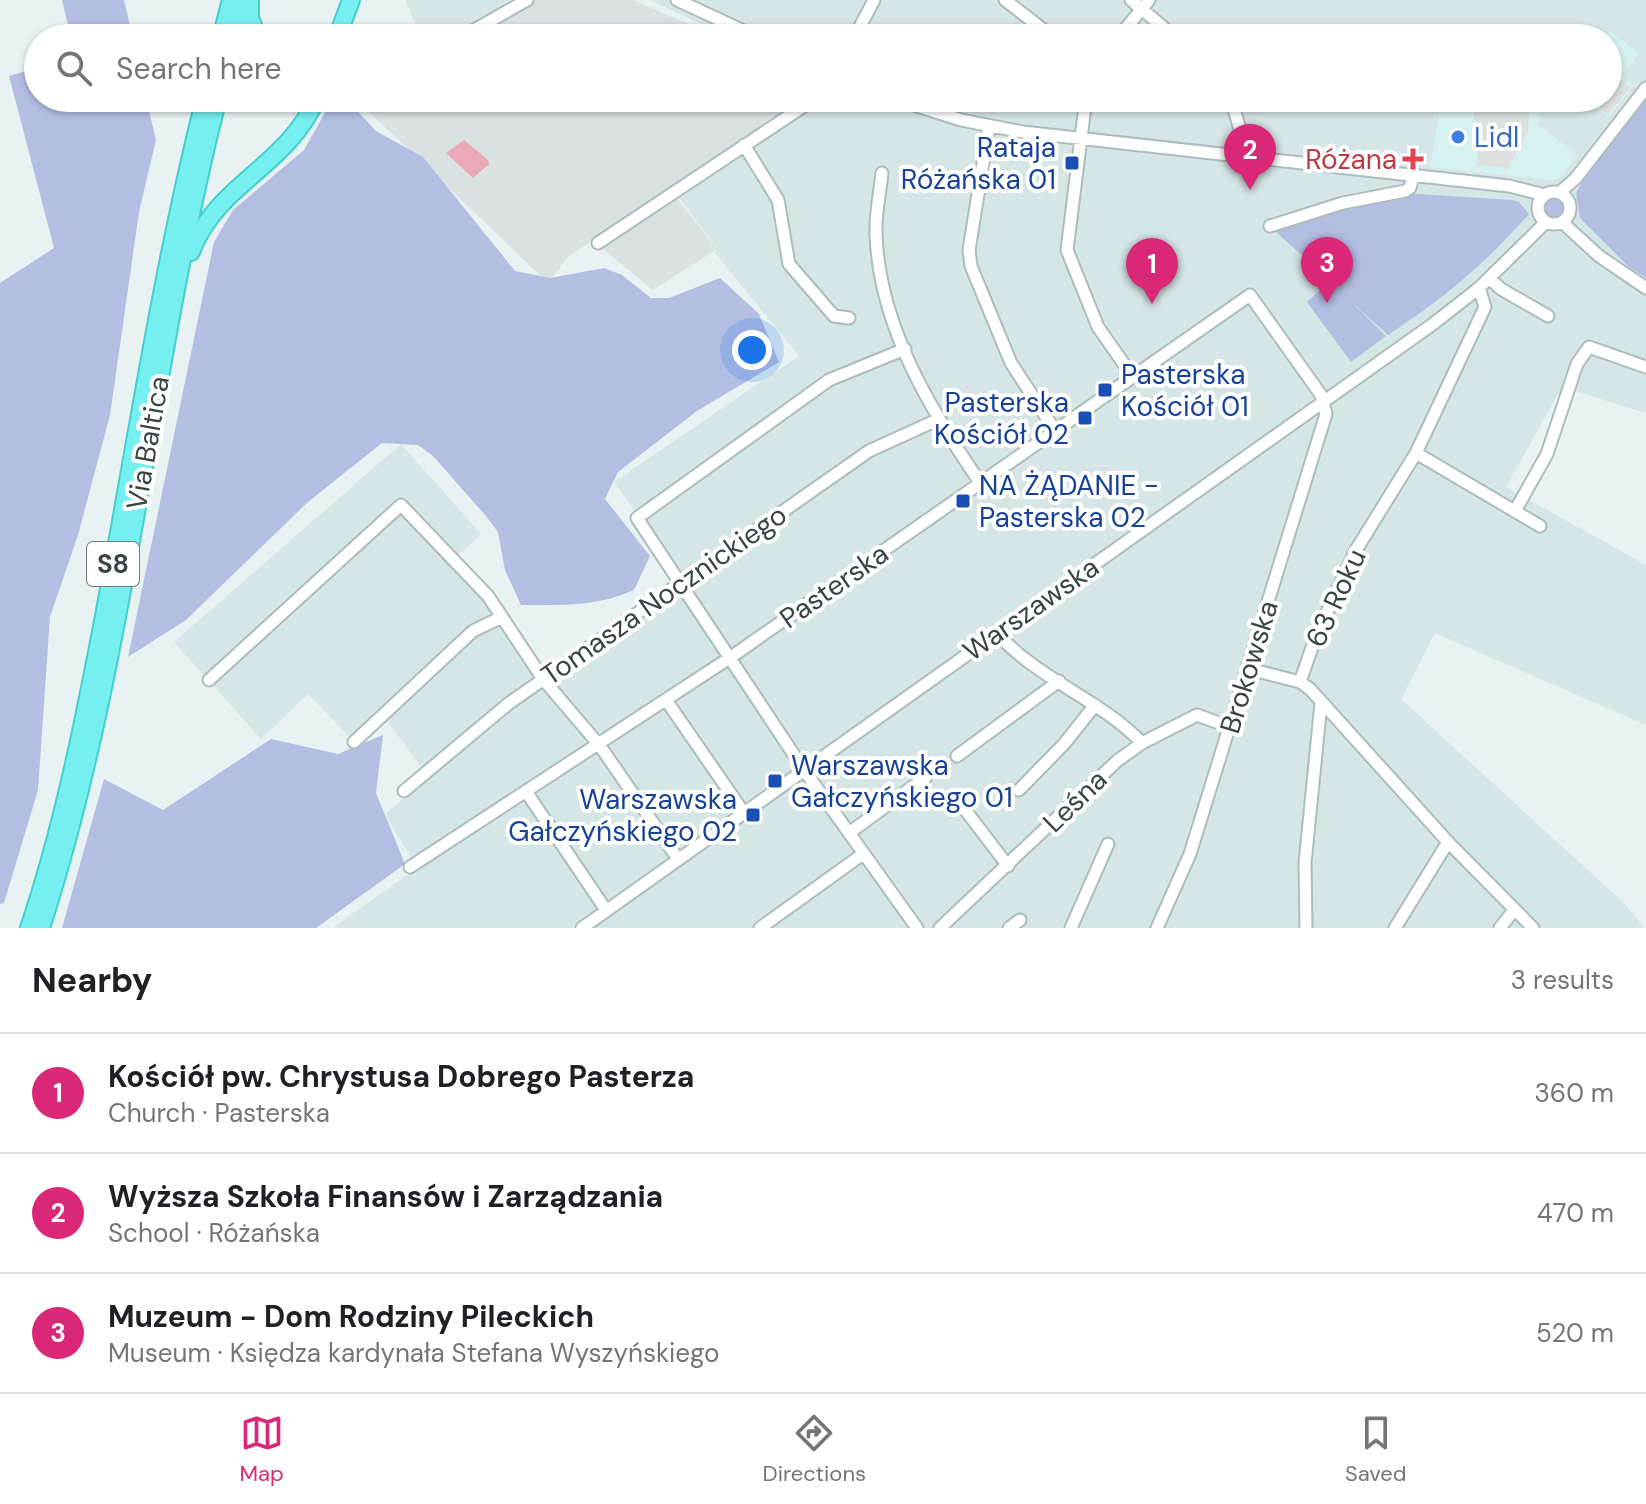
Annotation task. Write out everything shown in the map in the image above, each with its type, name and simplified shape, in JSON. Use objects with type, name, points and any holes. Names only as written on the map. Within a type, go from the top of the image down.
[{"type":"highway","points":[[225,24],[231,0]]},
{"type":"highway","points":[[239,24],[247,0]]},
{"type":"highway","points":[[247,0],[252,24]]},
{"type":"highway","points":[[342,24],[351,0]]},
{"type":"highway","name":"Via Baltica","points":[[29,928],[64,804],[88,700],[162,294],[202,112]]},
{"type":"highway","name":"Via Baltica","points":[[41,928],[95,728],[176,290],[215,112]]},
{"type":"highway","points":[[176,290],[208,219],[226,198],[294,139],[309,112]]},
{"type":"street","points":[[485,24],[527,0]]},
{"type":"street","points":[[677,0],[729,24]]},
{"type":"street","points":[[861,24],[874,0]]},
{"type":"street","points":[[1005,0],[1036,24]]},
{"type":"street","points":[[1131,0],[1145,4],[1163,24]]},
{"type":"street","points":[[1129,24],[1145,4]]},
{"type":"street","points":[[1646,88],[1563,196],[1565,219],[1579,235],[1599,256],[1646,288]]},
{"type":"street","points":[[598,243],[795,112]]},
{"type":"street","points":[[940,112],[989,126],[1081,140],[1413,176],[1528,191],[1542,198],[1563,196]]},
{"type":"street","points":[[1084,112],[1067,250],[1098,327],[1133,377]]},
{"type":"street","points":[[1235,112],[1248,158]]},
{"type":"street","points":[[989,126],[969,250],[971,269],[1020,380],[1056,432]]},
{"type":"street","points":[[744,145],[778,200],[789,264],[834,316],[849,318]]},
{"type":"street","points":[[882,173],[877,246],[888,305],[937,420],[981,484]]},
{"type":"street","points":[[1270,226],[1343,203],[1405,191],[1410,188],[1413,176]]},
{"type":"street","points":[[1542,198],[1544,220],[1565,219]]},
{"type":"street","name":"Warszawska","points":[[582,928],[1324,403],[1490,279],[1544,220]]},
{"type":"street","points":[[1490,279],[1501,289],[1548,316]]},
{"type":"street","name":"63 Roku","points":[[1479,288],[1485,307],[1416,453],[1356,550],[1316,636],[1300,682],[1448,842],[1533,928]]},
{"type":"street","name":"Pasterska","points":[[410,867],[600,746],[731,657],[1250,295],[1324,403]]},
{"type":"street","points":[[1515,511],[1547,454],[1577,364],[1589,347],[1646,367]]},
{"type":"street","points":[[905,349],[829,380],[637,518],[804,770],[917,928]]},
{"type":"street","name":"Brokowska","points":[[1157,928],[1190,854],[1249,669],[1324,423],[1324,403]]},
{"type":"street","name":"Tomasza Nocznickiego","points":[[404,791],[508,704],[869,451],[937,420]]},
{"type":"street","points":[[1416,453],[1540,526]]},
{"type":"street","points":[[209,680],[401,505],[488,596],[543,679],[600,746],[678,859]]},
{"type":"street","points":[[354,742],[473,631],[502,617]]},
{"type":"street","points":[[997,633],[1011,649],[1095,705],[1142,743]]},
{"type":"street","points":[[1249,669],[1300,682]]},
{"type":"street","points":[[957,756],[1059,681]]},
{"type":"street","points":[[666,700],[744,813]]},
{"type":"street","points":[[1306,928],[1305,863],[1321,703]]},
{"type":"street","points":[[1019,790],[1064,744],[1095,705]]},
{"type":"street","name":"Leśna","points":[[940,928],[1117,761],[1142,743],[1197,715],[1230,727]]},
{"type":"street","points":[[849,833],[926,777]]},
{"type":"street","points":[[527,793],[606,910]]},
{"type":"street","points":[[963,807],[1008,866]]},
{"type":"street","points":[[1395,928],[1448,842]]},
{"type":"street","points":[[1071,928],[1108,844]]},
{"type":"street","points":[[760,928],[863,854]]},
{"type":"street","points":[[1500,928],[1514,910]]},
{"type":"street","points":[[1009,928],[1020,920]]},
{"type":"shaded area","points":[[62,0],[124,0],[130,24],[68,24]]},
{"type":"shaded area","points":[[405,0],[534,0],[492,24],[416,24]]},
{"type":"shaded area","points":[[535,0],[633,0],[689,24],[493,24]]},
{"type":"shaded area","points":[[650,0],[1646,0],[1646,413],[1562,387],[1506,487],[1646,565],[1646,725],[1435,633],[1401,699],[1626,905],[1644,928],[332,928],[417,868],[385,814],[429,777],[379,710],[349,737],[308,694],[261,739],[174,642],[401,444],[481,534],[451,562],[497,614],[540,687],[688,587],[614,482],[799,356],[715,253],[717,248],[671,187],[786,112],[1622,112],[1622,24],[701,24]]},
{"type":"shaded area","points":[[1622,41],[1639,54],[1622,76]]},
{"type":"shaded area","points":[[24,72],[24,112],[149,112],[156,140],[139,212],[110,415],[78,535],[50,617],[38,790],[4,903],[0,904],[0,283],[54,248],[9,76]]},
{"type":"shaded area","points":[[1622,76],[1634,85],[1622,100]]},
{"type":"shaded area","points":[[1622,80],[1631,87],[1622,98]]},
{"type":"shaded area","points":[[1646,93],[1646,278],[1629,267],[1580,218],[1576,193]]},
{"type":"shaded area","points":[[325,112],[358,112],[376,131],[423,157],[515,271],[550,278],[604,268],[622,275],[651,298],[669,298],[720,278],[759,314],[779,362],[697,411],[618,472],[605,499],[650,556],[634,590],[592,602],[521,605],[505,570],[498,532],[486,516],[433,456],[418,445],[382,443],[308,502],[186,620],[128,657],[214,242],[233,210],[304,150]]},
{"type":"shaded area","points":[[369,112],[787,112],[569,256],[548,283]]},
{"type":"shaded area","points":[[1440,112],[1532,112],[1540,117],[1536,123],[1578,155],[1559,179],[1551,180],[1430,167]]},
{"type":"shaded area","points":[[1474,112],[1529,112],[1528,132],[1506,171],[1502,167],[1476,165],[1481,123],[1473,120]]},
{"type":"shaded area","points":[[464,140],[489,164],[473,178],[446,153]]},
{"type":"shaded area","points":[[1418,194],[1513,200],[1519,202],[1529,214],[1463,280],[1388,335],[1347,298],[1386,336],[1351,362],[1307,302],[1330,281],[1274,230],[1352,205]]},
{"type":"shaded area","points":[[676,197],[717,249],[653,290],[603,249]]},
{"type":"shaded area","points":[[1554,199],[1563,208],[1554,217],[1545,208]]},
{"type":"shaded area","points":[[383,735],[376,793],[405,864],[316,928],[62,928],[104,779],[163,810],[271,739],[338,754]]},
{"type":"place","name":"Lidl","points":[[1458,137]]},
{"type":"place","name":"Różana","points":[[1413,159]]},
{"type":"place","name":"Rataja Różańska 01","points":[[1072,163]]},
{"type":"place","name":"Wyższa Szkoła Finansów i Zarządzania","points":[[1250,190]]},
{"type":"place","name":"Muzeum - Dom Rodziny Pileckich","points":[[1327,303]]},
{"type":"place","name":"Kościół pw. Chrystusa Dobrego Pasterza","points":[[1152,304]]},
{"type":"place","name":"Pasterska Kościół 01","points":[[1105,390]]},
{"type":"place","name":"Pasterska Kościół 02","points":[[1085,418]]},
{"type":"place","name":"NA ŻĄDANIE - Pasterska 02","points":[[963,501]]},
{"type":"place","name":"Warszawska Gałczyńskiego 01","points":[[775,781]]},
{"type":"place","name":"Warszawska Gałczyńskiego 02","points":[[753,815]]}]
